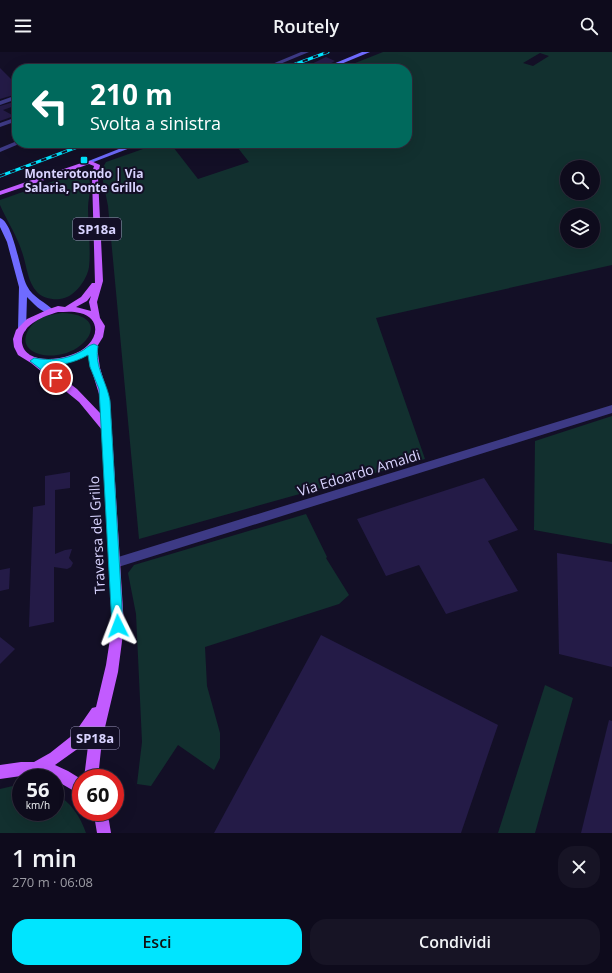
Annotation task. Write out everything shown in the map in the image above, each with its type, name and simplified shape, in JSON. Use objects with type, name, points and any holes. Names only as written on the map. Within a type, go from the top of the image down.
[{"type":"main road","points":[[337,64],[367,52]]},
{"type":"main road","points":[[0,193],[127,148]]},
{"type":"main road","points":[[94,176],[97,165],[108,155]]},
{"type":"main road","points":[[89,162],[97,165]]},
{"type":"main road","points":[[89,162],[87,168],[94,176]]},
{"type":"main road","points":[[48,177],[72,173],[94,176]]},
{"type":"main road","name":"SP18a","points":[[94,176],[99,281],[93,302],[96,318]]},
{"type":"main road","points":[[0,220],[11,242],[23,287],[22,330]]},
{"type":"main road","points":[[67,309],[84,299],[99,281]]},
{"type":"main road","points":[[23,287],[36,302],[50,311]]},
{"type":"main road","points":[[67,309],[84,311],[96,318],[100,324],[101,331],[99,339],[94,346],[84,354],[59,362],[46,363],[34,361],[24,355],[18,348],[18,339],[22,330],[29,322],[50,311],[67,309]]},
{"type":"main road","name":"Traversa del Grillo","points":[[92,769],[94,747],[115,654],[118,626],[105,395],[102,384],[94,367],[92,355],[94,346]]},
{"type":"main road","name":"Traversa del Grillo","points":[[34,361],[83,398],[92,408],[107,431]]},
{"type":"main road","points":[[36,768],[65,751],[77,741],[94,719],[104,698]]},
{"type":"main road","points":[[0,772],[17,768],[36,768],[63,775],[72,782]]},
{"type":"main road","points":[[102,821],[104,833]]},
{"type":"street","points":[[274,64],[306,52]]},
{"type":"street","points":[[284,54],[288,58]]},
{"type":"street","points":[[0,103],[12,99]]},
{"type":"street","points":[[0,125],[12,121]]},
{"type":"street","points":[[0,150],[12,145]]},
{"type":"street","name":"Via Edoardo Amaldi","points":[[115,563],[612,409]]},
{"type":"green space","points":[[383,52],[612,52],[612,265],[376,318],[425,459],[139,539],[108,206],[101,171],[106,162],[146,148],[174,148],[198,179],[249,162],[238,148],[412,148],[412,64],[353,64]],"holes":[[[540,53],[549,56],[533,66],[523,63]]]},
{"type":"green space","points":[[74,174],[89,178],[90,182],[88,208],[90,245],[89,267],[83,283],[75,292],[65,298],[51,299],[39,294],[31,283],[20,246],[0,205],[0,200]]},
{"type":"green space","points":[[62,313],[79,316],[88,322],[91,330],[87,338],[79,346],[68,353],[54,355],[39,354],[32,351],[26,342],[26,336],[31,326],[41,318]]},
{"type":"green space","points":[[612,416],[612,544],[534,530],[535,441]]},
{"type":"green space","points":[[306,514],[327,557],[326,558],[349,595],[339,604],[205,647],[207,686],[220,733],[220,758],[214,770],[178,745],[151,786],[137,784],[142,742],[136,614],[128,573],[134,565]]},
{"type":"green space","points":[[545,685],[573,698],[535,833],[498,833]]},
{"type":"green space","points":[[12,786],[12,821],[64,821],[64,799],[72,808],[72,821],[81,821],[86,833],[0,833],[0,789]]},
{"type":"building","points":[[326,57],[335,61],[329,64],[311,64]]},
{"type":"building","points":[[0,68],[12,80],[12,95],[0,99]]},
{"type":"building","points":[[12,102],[12,107],[3,110],[12,115],[12,117],[0,121],[0,106]]},
{"type":"building","points":[[70,472],[70,488],[55,490],[55,554],[72,549],[69,558],[73,563],[71,567],[67,569],[54,567],[54,622],[29,627],[33,507],[45,505],[45,476]]},
{"type":"building","points":[[484,478],[518,530],[488,541],[518,591],[446,614],[419,565],[386,576],[357,519]]},
{"type":"building","points":[[557,553],[612,562],[612,667],[559,654]]},
{"type":"building","points":[[10,568],[9,589],[0,591],[0,570]]},
{"type":"building","points":[[321,635],[498,725],[461,833],[214,833]]},
{"type":"building","points":[[0,637],[15,649],[0,664]]},
{"type":"building","points":[[609,720],[612,721],[612,833],[581,833]]},
{"type":"railway","points":[[296,64],[328,52]]},
{"type":"railway","points":[[0,176],[75,148]]},
{"type":"place","name":"Monterotondo | Via Salaria, Ponte Grillo","points":[[84,160]]},
{"type":"route","points":[[56,378],[34,361],[46,363],[72,359],[84,354],[94,346],[92,361],[96,374],[104,389],[106,401],[118,626]]}]
